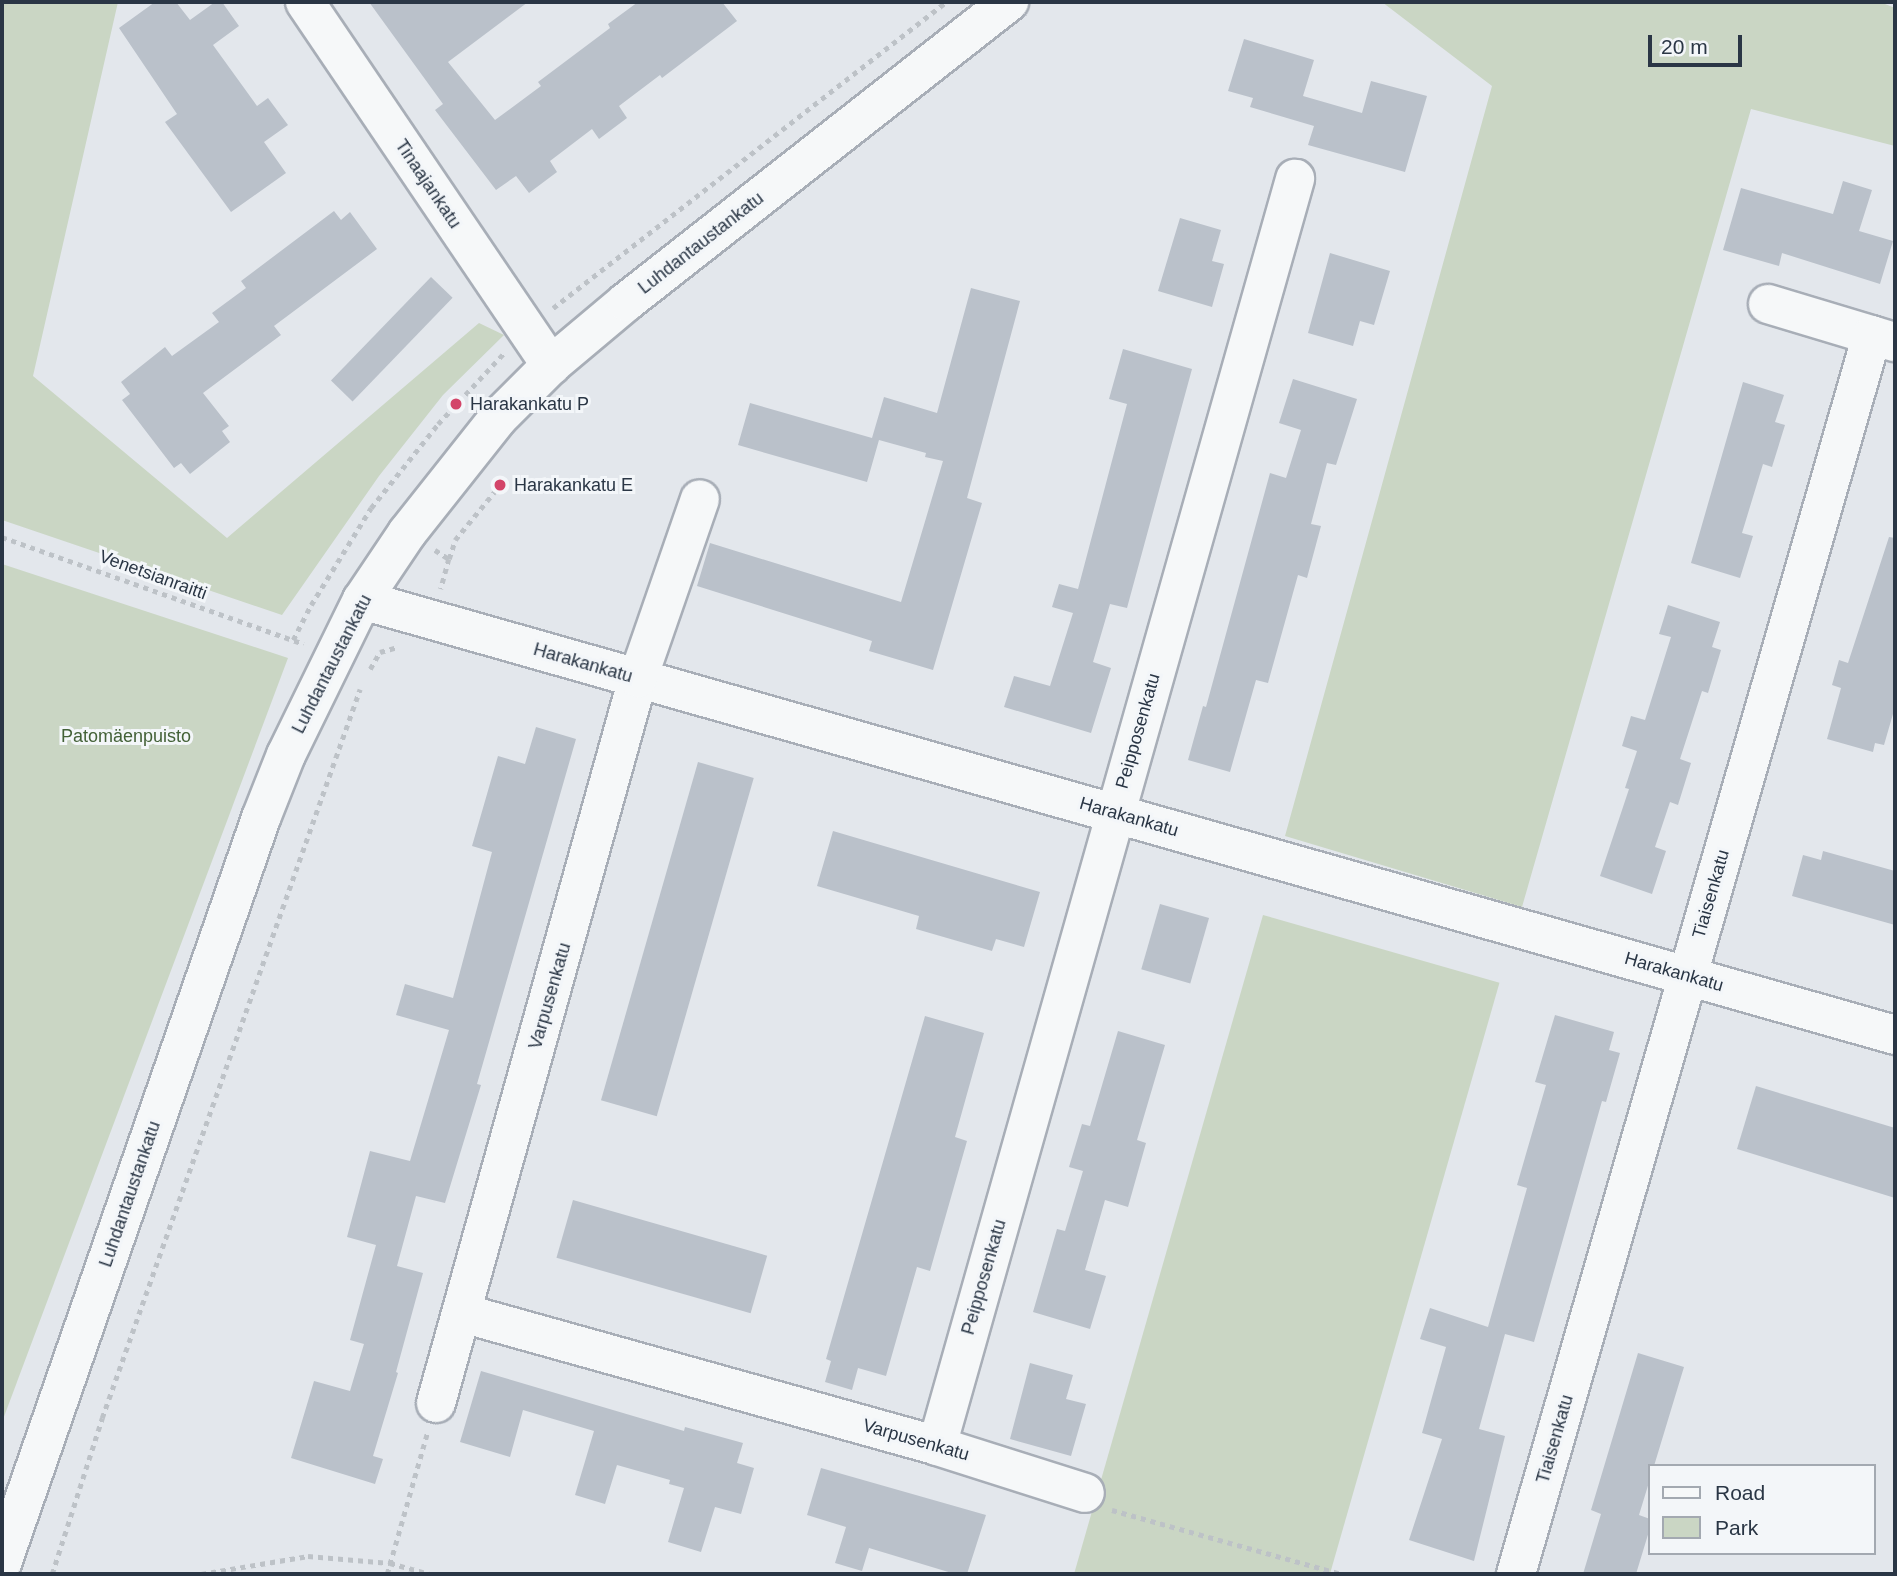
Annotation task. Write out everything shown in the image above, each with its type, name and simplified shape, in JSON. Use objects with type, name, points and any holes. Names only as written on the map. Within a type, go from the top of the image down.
[{"type":"street","name":"Tinaajankatu","points":[[304,2],[551,365]]},
{"type":"street","name":"Luhdantaustankatu","points":[[2,1563],[261,818],[286,755],[362,600],[407,533],[498,418],[551,365],[626,302],[1009,2]]},
{"type":"street","name":"Peipposenkatu","points":[[937,1446],[1295,179]]},
{"type":"street","name":"Tiaisenkatu","points":[[1516,1574],[1688,976],[1884,338],[1768,304]]},
{"type":"street","name":"Varpusenkatu","points":[[436,1403],[638,678],[700,499]]},
{"type":"street","name":"Harakankatu","points":[[362,600],[1895,1035]]},
{"type":"street","name":"Varpusenkatu","points":[[462,1313],[937,1446],[1085,1493]]},
{"type":"path","points":[[449,559],[455,540],[500,485]]},
{"type":"path","name":"Venetsianraitti","points":[[2,537],[293,640]]},
{"type":"path","points":[[52,1574],[102,1418],[364,679]]},
{"type":"path","points":[[387,1574],[436,1403]]},
{"type":"path","points":[[1085,1493],[1108,1509],[1341,1574]]},
{"type":"path","points":[[201,1574],[308,1556],[390,1563],[430,1574]]},
{"type":"green space","points":[[2,2],[118,2],[33,376],[227,538],[479,323],[504,335],[443,395],[379,476],[282,615],[2,520]]},
{"type":"green space","points":[[1382,2],[1880,2],[1895,8],[1895,146],[1751,109],[1522,907],[1285,836],[1492,86]]},
{"type":"green space","name":"Patomäenpuisto","points":[[2,564],[288,658],[2,1422]]},
{"type":"green space","points":[[1263,915],[1499,983],[1330,1574],[1074,1573]]},
{"type":"building","points":[[155,2],[176,2],[190,20],[215,2],[222,2],[239,26],[213,45],[257,106],[268,98],[288,125],[264,142],[286,173],[231,212],[165,122],[177,114],[119,28]]},
{"type":"building","points":[[369,2],[528,2],[448,62],[495,120],[541,86],[538,82],[610,28],[608,24],[638,2],[722,2],[737,21],[662,78],[660,75],[619,106],[627,118],[599,139],[592,129],[550,161],[557,172],[529,193],[516,176],[496,190],[435,110],[443,104]]},
{"type":"building","points":[[1244,39],[1314,60],[1303,96],[1362,113],[1371,81],[1427,96],[1405,172],[1308,145],[1314,126],[1250,107],[1253,98],[1228,91]]},
{"type":"building","points":[[1843,181],[1872,190],[1859,231],[1893,241],[1880,284],[1782,253],[1779,266],[1723,250],[1741,188],[1833,214]]},
{"type":"building","points":[[334,211],[341,220],[350,212],[377,249],[274,326],[281,335],[203,393],[229,426],[222,431],[230,442],[190,474],[181,463],[174,468],[122,400],[130,394],[121,382],[165,347],[172,356],[219,322],[212,313],[246,288],[241,281]]},
{"type":"building","points":[[1180,218],[1221,230],[1212,261],[1224,264],[1212,307],[1158,291]]},
{"type":"building","points":[[1330,253],[1390,271],[1374,325],[1360,321],[1353,346],[1308,333]]},
{"type":"building","points":[[431,277],[453,298],[353,401],[331,381]]},
{"type":"building","points":[[971,288],[1020,301],[967,498],[982,503],[933,670],[869,651],[872,641],[697,586],[710,543],[901,602],[943,461],[925,457],[926,453],[879,440],[867,482],[738,445],[750,403],[872,438],[884,397],[937,413]]},
{"type":"building","points":[[1123,349],[1192,369],[1127,608],[1110,604],[1093,662],[1111,668],[1091,733],[1004,707],[1014,676],[1050,686],[1073,613],[1052,607],[1059,584],[1078,589],[1127,404],[1109,399]]},
{"type":"building","points":[[1293,379],[1357,399],[1336,465],[1327,463],[1311,524],[1321,526],[1307,578],[1298,575],[1268,683],[1256,680],[1230,772],[1188,760],[1203,706],[1206,707],[1270,473],[1286,478],[1301,430],[1279,423]]},
{"type":"building","points":[[1743,382],[1784,395],[1775,422],[1785,425],[1772,467],[1763,464],[1742,533],[1753,536],[1740,578],[1691,563]]},
{"type":"building","points":[[1889,537],[1895,538],[1895,707],[1884,745],[1875,743],[1873,752],[1827,739],[1841,688],[1832,685],[1839,660],[1848,663]]},
{"type":"building","points":[[1668,605],[1720,622],[1712,647],[1721,650],[1708,693],[1702,691],[1680,759],[1691,763],[1678,805],[1670,802],[1655,847],[1666,851],[1652,894],[1600,876],[1629,789],[1625,788],[1637,751],[1622,746],[1631,716],[1645,720],[1671,637],[1659,634]]},
{"type":"building","points":[[536,727],[576,739],[477,1084],[481,1085],[445,1203],[416,1196],[397,1266],[423,1273],[396,1372],[398,1373],[373,1456],[383,1459],[375,1484],[291,1458],[314,1381],[350,1391],[364,1344],[350,1340],[376,1245],[347,1237],[370,1151],[410,1161],[449,1030],[396,1015],[405,984],[453,998],[492,852],[472,846],[498,756],[525,764]]},
{"type":"building","points":[[698,762],[754,778],[657,1116],[601,1100]]},
{"type":"building","points":[[833,831],[1040,892],[1024,947],[996,939],[992,951],[916,929],[919,916],[817,886]]},
{"type":"building","points":[[1823,851],[1895,871],[1895,925],[1792,896],[1803,855],[1821,860]]},
{"type":"building","points":[[1160,904],[1209,918],[1190,983],[1141,969]]},
{"type":"building","points":[[1555,1015],[1614,1032],[1609,1050],[1620,1053],[1606,1102],[1602,1101],[1534,1342],[1505,1334],[1479,1429],[1505,1436],[1474,1561],[1409,1540],[1442,1439],[1422,1433],[1446,1347],[1420,1339],[1430,1308],[1488,1327],[1527,1188],[1517,1185],[1546,1085],[1535,1082]]},
{"type":"building","points":[[925,1016],[984,1033],[955,1137],[967,1141],[930,1271],[917,1267],[886,1376],[858,1368],[852,1390],[825,1382],[831,1361],[826,1359]]},
{"type":"building","points":[[1118,1031],[1165,1045],[1137,1140],[1146,1143],[1128,1207],[1105,1200],[1085,1270],[1106,1276],[1090,1329],[1033,1312],[1057,1229],[1065,1231],[1083,1171],[1069,1167],[1082,1124],[1090,1126]]},
{"type":"building","points":[[1756,1086],[1895,1128],[1895,1198],[1737,1149]]},
{"type":"building","points":[[573,1200],[767,1256],[751,1313],[556,1258]]},
{"type":"building","points":[[1638,1353],[1684,1367],[1655,1464],[1648,1464],[1648,1486],[1639,1515],[1648,1518],[1648,1535],[1636,1574],[1583,1574],[1601,1514],[1591,1510]]},
{"type":"building","points":[[1030,1363],[1073,1375],[1066,1399],[1086,1404],[1071,1456],[1010,1439]]},
{"type":"building","points":[[481,1371],[684,1431],[685,1427],[743,1443],[737,1463],[754,1468],[741,1514],[715,1507],[701,1552],[668,1542],[684,1488],[669,1484],[670,1480],[617,1465],[605,1504],[575,1495],[594,1431],[523,1410],[510,1457],[460,1442]]},
{"type":"building","points":[[821,1468],[986,1515],[967,1574],[955,1574],[869,1548],[862,1571],[835,1563],[846,1527],[807,1515]]},
{"type":"place","name":"Harakankatu P","points":[[456,404]]},
{"type":"place","name":"Harakankatu E","points":[[500,485]]}]
